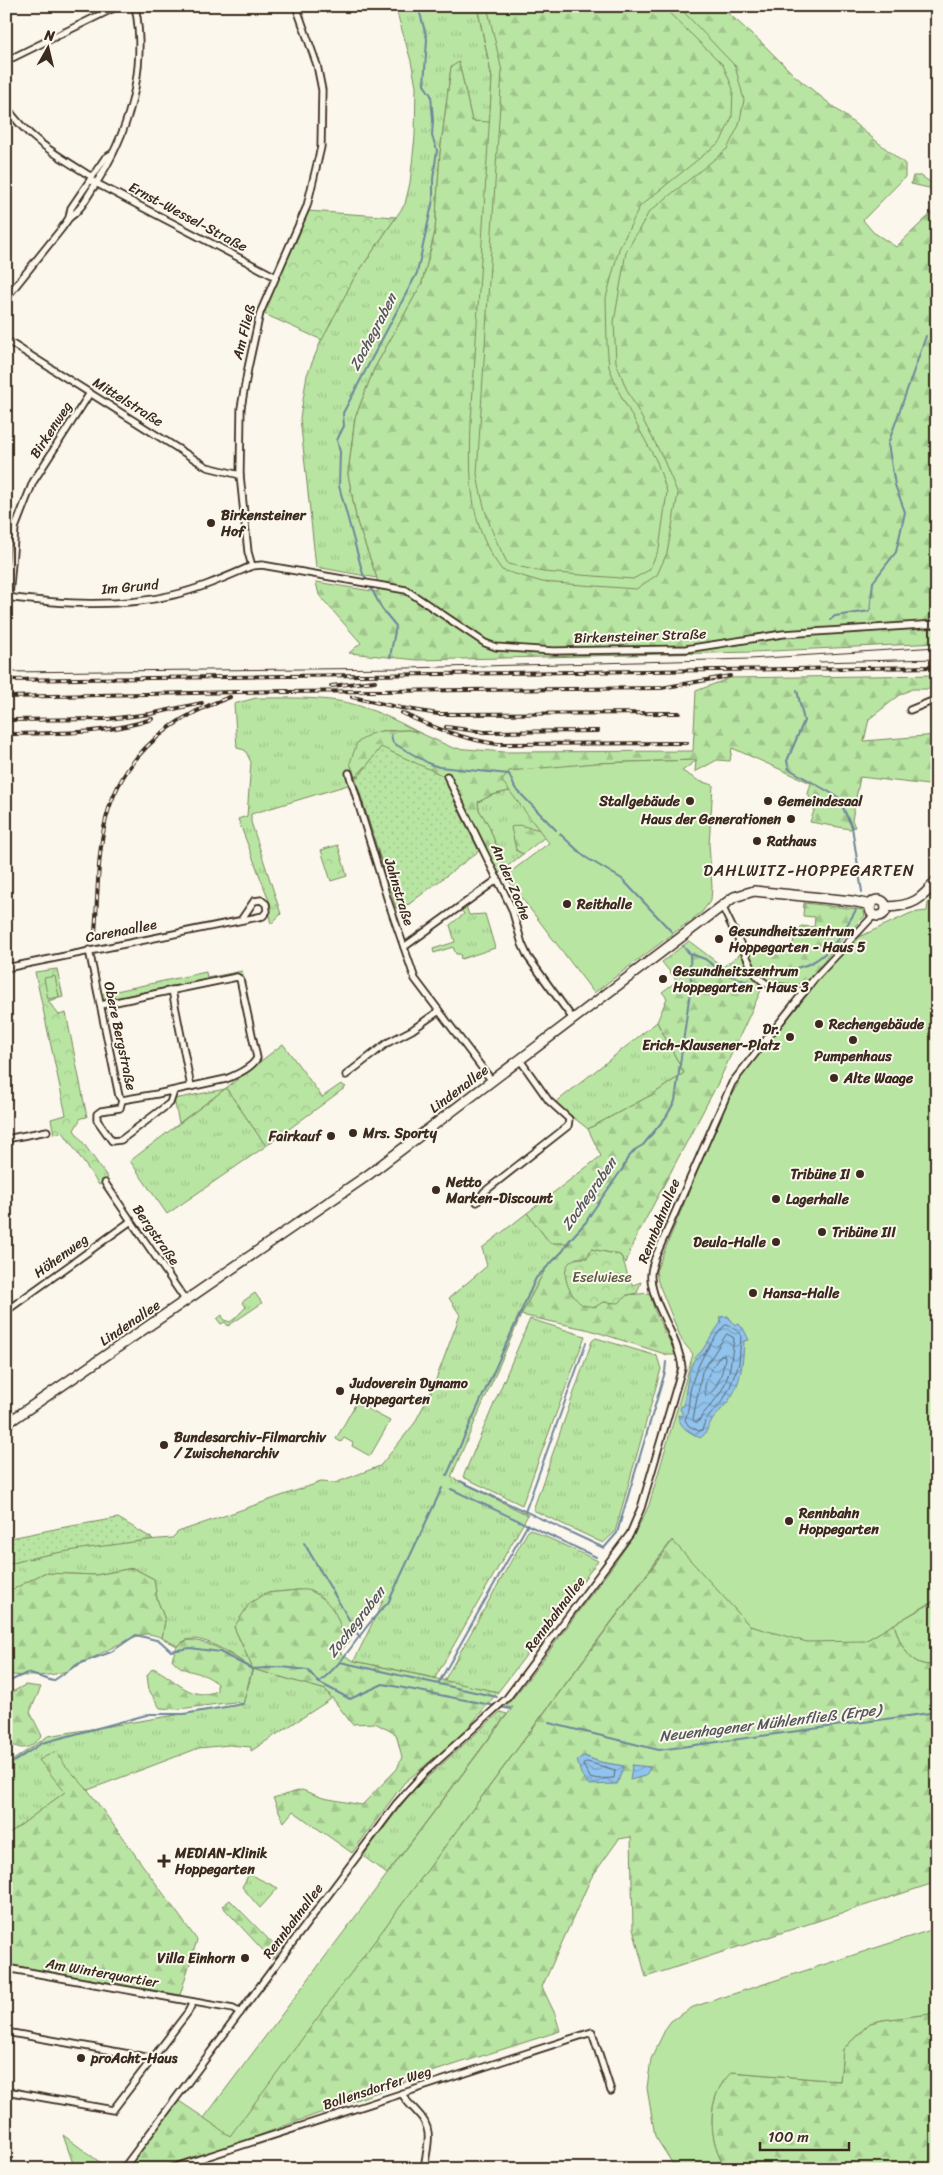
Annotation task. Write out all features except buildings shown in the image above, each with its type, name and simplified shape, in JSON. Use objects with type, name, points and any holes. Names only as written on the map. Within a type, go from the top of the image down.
[{"type":"street","points":[[6,61],[118,6]]},
{"type":"street","points":[[6,298],[69,218],[78,211],[110,162],[127,123],[135,88],[138,48],[135,6]]},
{"type":"street","name":"Am Fließ","points":[[252,566],[248,552],[240,475],[242,408],[248,368],[260,312],[274,276],[307,206],[320,147],[322,90],[317,65],[296,6]]},
{"type":"street","name":"Ernst-Wessel-Straße","points":[[6,106],[17,122],[40,144],[91,178],[96,184],[274,276]]},
{"type":"street","points":[[69,218],[71,208],[91,178],[105,158],[113,153]]},
{"type":"street","name":"Mittelstraße","points":[[6,340],[207,467],[240,475]]},
{"type":"street","name":"Birkenweg","points":[[8,597],[15,528],[27,494],[90,393]]},
{"type":"street","name":"Im Grund","points":[[8,597],[81,603],[147,600],[188,591],[252,566]]},
{"type":"street","name":"Birkensteiner Straße","points":[[252,566],[272,566],[406,590],[485,643],[496,647],[531,650],[698,648],[776,635],[937,624]]},
{"type":"street","points":[[910,710],[937,700]]},
{"type":"street","name":"Jahnstraße","points":[[350,773],[415,979],[492,1081]]},
{"type":"street","name":"An der Zoche","points":[[447,776],[512,910],[522,944],[528,956],[574,1019]]},
{"type":"street","points":[[404,947],[498,879]]},
{"type":"street","name":"Lindenallee","points":[[886,907],[904,906],[917,901],[926,894],[937,880]]},
{"type":"street","name":"Lindenallee","points":[[6,1424],[368,1175],[722,906],[741,894],[754,891],[852,901],[871,905],[875,901],[880,900],[886,907]]},
{"type":"street","name":"Carenaallee","points":[[6,968],[263,916],[267,911],[266,904],[261,900],[254,901],[241,920]]},
{"type":"street","points":[[871,905],[874,915]]},
{"type":"street","points":[[722,906],[754,972],[760,980],[771,986],[796,989],[803,993]]},
{"type":"street","name":"Lindenallee","points":[[874,915],[881,916],[885,912],[886,907]]},
{"type":"street","name":"Rennbahnallee","points":[[123,2169],[410,1788],[507,1698],[623,1544],[638,1519],[682,1368],[679,1350],[652,1286],[651,1270],[655,1258],[728,1090],[740,1071],[844,945],[874,915]]},
{"type":"street","name":"Obere Bergstraße","points":[[89,950],[119,1096],[122,1100],[120,1108],[97,1114],[97,1120],[112,1141],[121,1140],[170,1104],[174,1091]]},
{"type":"street","points":[[101,1005],[238,977],[250,1024],[257,1059],[235,1075],[174,1091],[122,1100]]},
{"type":"street","points":[[172,990],[192,1087]]},
{"type":"street","points":[[346,1074],[387,1043],[412,1030],[439,1011]]},
{"type":"street","points":[[477,1202],[484,1192],[568,1126],[569,1118],[549,1101],[520,1060]]},
{"type":"street","points":[[6,1139],[47,1130]]},
{"type":"street","name":"Bergstraße","points":[[105,1183],[186,1301]]},
{"type":"street","name":"Höhenweg","points":[[6,1311],[131,1221]]},
{"type":"street","name":"Am Winterquartier","points":[[6,1968],[233,2009],[240,2013]]},
{"type":"street","points":[[6,2091],[113,2110],[192,2006],[193,2002]]},
{"type":"street","points":[[6,2032],[146,2057],[152,2060]]},
{"type":"street","name":"Bollensdorfer Weg","points":[[169,2169],[592,2032],[611,2092]]},
{"type":"street","points":[[402,2093],[404,2098],[425,2119],[429,2127],[424,2169]]},
{"type":"green space","points":[[395,6],[477,6],[492,78],[490,123],[472,121],[459,63],[451,67],[440,153],[435,232],[422,283],[374,369],[355,418],[348,474],[357,522],[377,578],[316,567],[300,418],[307,375],[325,331],[353,280],[405,204],[410,183],[415,136],[416,86],[411,61]]},
{"type":"green space","points":[[477,6],[720,6],[762,43],[795,76],[905,164],[905,177],[863,220],[873,232],[896,247],[937,208],[937,643],[752,652],[418,660],[349,653],[361,643],[319,595],[316,582],[378,592],[377,578],[357,522],[348,474],[355,418],[374,369],[422,283],[435,232],[440,153],[451,67],[459,62],[472,121],[490,122],[492,78]]},
{"type":"green space","points":[[477,6],[487,6],[502,71],[477,474],[488,520],[508,564],[543,572],[633,579],[649,570],[659,549],[667,492],[657,462],[620,394],[609,367],[606,298],[619,249],[640,206],[721,141],[732,117],[733,89],[723,65],[662,6],[678,6],[735,66],[744,100],[739,125],[727,149],[649,212],[626,252],[614,322],[616,362],[626,388],[662,456],[678,494],[667,553],[657,575],[636,589],[542,582],[502,570],[493,557],[480,530],[473,500],[470,453],[492,78]]},
{"type":"green space","points":[[913,176],[921,176],[930,182],[937,179],[937,195],[929,188],[911,184]]},
{"type":"green space","points":[[307,211],[396,217],[353,280],[322,340],[262,313],[299,235]]},
{"type":"green space","points":[[937,675],[937,689],[912,689],[900,695],[869,719],[864,741],[937,735],[937,786],[860,777],[852,820],[855,827],[850,829],[810,822],[815,808],[808,794],[811,783],[732,748],[730,761],[717,760],[695,772],[696,760],[596,763],[562,767],[513,790],[492,795],[478,802],[479,810],[488,824],[505,868],[493,878],[443,776],[381,751],[355,777],[350,763],[357,743],[370,734],[381,731],[408,730],[418,732],[453,748],[505,752],[693,751],[696,691],[730,678]]},
{"type":"green space","points":[[256,698],[307,698],[358,705],[418,732],[408,730],[381,731],[355,777],[369,763],[415,899],[409,904],[396,908],[355,778],[348,785],[251,814],[251,822],[281,914],[271,924],[270,903],[238,819],[247,816],[251,762],[245,750],[237,748],[234,704]]},
{"type":"green space","points":[[381,747],[444,776],[479,851],[409,904],[396,908],[355,777],[359,776]]},
{"type":"green space","points":[[697,760],[682,771],[699,781],[713,785],[709,844],[711,900],[702,912],[594,993],[505,876],[549,843],[502,781],[509,771],[596,763]]},
{"type":"green space","points":[[513,790],[572,823],[515,850],[523,854],[505,868],[488,824],[479,810],[478,802],[492,795]]},
{"type":"green space","points":[[518,825],[541,830],[545,837],[523,854],[516,850],[511,827]]},
{"type":"green space","points":[[338,845],[347,876],[331,881],[321,850]]},
{"type":"green space","name":"Rennbahn Hoppegarten","points":[[937,900],[937,1599],[865,1641],[807,1642],[750,1626],[672,1540],[230,2136],[204,2118],[513,1707],[505,1708],[611,1568],[643,1519],[649,1505],[693,1354],[682,1341],[658,1282],[656,1271],[722,1112],[744,1073],[829,968],[859,937],[911,913],[927,911],[928,903]]},
{"type":"green space","points":[[804,903],[863,910],[865,916],[843,938],[805,984],[764,984],[717,1085],[633,1243],[626,1263],[620,1255],[591,1249],[587,1258],[576,1258],[566,1270],[570,1291],[583,1305],[603,1302],[611,1303],[626,1295],[651,1293],[657,1317],[675,1355],[668,1355],[590,1330],[521,1315],[546,1268],[570,1243],[550,1243],[527,1213],[601,1156],[588,1129],[655,1093],[684,1073],[657,1022],[667,998],[662,992],[677,981],[662,962],[689,941],[723,967],[747,949],[792,952],[794,937],[800,937],[801,926],[814,927],[815,917],[803,916]]},
{"type":"green space","points":[[466,906],[469,915],[485,914],[495,948],[461,959],[460,954],[456,954],[453,947],[434,953],[433,949],[455,942],[450,925],[464,914],[461,910]]},
{"type":"green space","points":[[57,969],[63,997],[48,1001],[59,1015],[66,1013],[87,1117],[81,1118],[74,1130],[108,1178],[99,1185],[63,1132],[54,1134],[51,1119],[66,1115],[35,972]]},
{"type":"green space","points":[[242,971],[243,976],[236,973],[117,998],[107,1002],[103,999],[102,994],[206,972],[207,978]]},
{"type":"green space","points":[[55,976],[59,997],[48,999],[44,978]]},
{"type":"green space","points":[[657,1022],[684,1073],[655,1093],[588,1129],[555,1103]]},
{"type":"green space","points":[[283,1044],[322,1097],[341,1084],[346,1087],[266,1146],[226,1088]]},
{"type":"green space","points":[[226,1088],[266,1146],[167,1214],[130,1161]]},
{"type":"green space","points":[[225,1089],[179,1123],[174,1099]]},
{"type":"green space","points":[[527,1213],[550,1243],[571,1243],[546,1268],[521,1315],[451,1477],[528,1515],[435,1678],[354,1661],[383,1601],[373,1607],[340,1653],[343,1641],[333,1609],[313,1591],[298,1590],[266,1593],[234,1627],[253,1669],[212,1644],[194,1639],[187,1640],[177,1646],[162,1638],[165,1620],[157,1599],[154,1579],[133,1568],[96,1575],[44,1573],[6,1593],[6,1565],[26,1559],[88,1547],[172,1538],[178,1532],[321,1482],[335,1483],[380,1466],[414,1424],[432,1390],[460,1315],[449,1298],[487,1266],[482,1248]]},
{"type":"green space","name":"Eselwiese","points":[[591,1249],[620,1255],[633,1285],[641,1282],[637,1293],[627,1295],[619,1303],[603,1302],[595,1307],[583,1305],[579,1302],[568,1286],[565,1274],[566,1268],[573,1260],[587,1258]]},
{"type":"green space","points":[[255,1293],[262,1303],[228,1326],[225,1322],[221,1324],[217,1319],[222,1315],[224,1320],[230,1322],[246,1307],[242,1302]]},
{"type":"green space","points":[[530,1319],[585,1336],[522,1505],[463,1477]]},
{"type":"green space","points":[[596,1338],[657,1356],[661,1369],[615,1532],[603,1543],[533,1510],[592,1341]]},
{"type":"green space","points":[[356,1403],[390,1421],[370,1456],[352,1446],[353,1443],[344,1438],[341,1442],[336,1439]]},
{"type":"green space","points":[[118,1518],[153,1539],[61,1552],[6,1565],[6,1539]]},
{"type":"green space","points":[[529,1529],[598,1561],[498,1692],[444,1681]]},
{"type":"green space","points":[[673,1540],[750,1626],[865,1641],[894,1624],[903,1647],[914,1660],[928,1665],[937,1664],[937,1882],[646,1977],[633,1929],[631,1837],[619,1839],[591,1878],[542,1987],[555,2014],[560,2031],[438,2070],[227,2147],[154,2169],[131,2169],[131,2164],[179,2101],[230,2135]],"holes":[[[584,1756],[600,1762],[623,1766],[617,1784]]]},
{"type":"green space","points":[[133,1568],[154,1579],[157,1599],[165,1620],[162,1638],[147,1634],[131,1638],[60,1673],[37,1676],[6,1674],[6,1593],[44,1573],[96,1575]]},
{"type":"green space","points":[[298,1590],[311,1591],[328,1603],[340,1626],[342,1644],[340,1653],[354,1661],[498,1692],[463,1734],[404,1783],[352,1853],[293,1811],[284,1822],[273,1798],[302,1790],[323,1798],[362,1805],[397,1769],[402,1757],[396,1734],[375,1723],[352,1724],[326,1690],[253,1669],[234,1627],[250,1603],[266,1593]]},
{"type":"green space","points":[[937,1600],[937,1664],[928,1665],[914,1660],[908,1654],[903,1647],[894,1624]]},
{"type":"green space","points":[[187,1640],[213,1646],[252,1669],[243,1704],[234,1702],[179,1709],[160,1708],[149,1690],[147,1675],[153,1668],[183,1688],[199,1694],[217,1691],[217,1684],[211,1679],[182,1668],[172,1659],[177,1646]]},
{"type":"green space","points":[[253,1669],[326,1690],[331,1699],[251,1751],[251,1747],[229,1745],[199,1748],[88,1790],[65,1792],[6,1836],[6,1765],[48,1736],[243,1704]]},
{"type":"green space","points":[[25,1685],[41,1687],[30,1712],[42,1736],[33,1744],[21,1748],[6,1740],[6,1691],[14,1691]]},
{"type":"green space","points":[[500,1712],[507,1714],[387,1874],[363,1856],[412,1791]]},
{"type":"green space","points":[[56,1751],[64,1764],[88,1790],[197,1940],[180,1995],[6,1964],[6,1836],[65,1792],[39,1760]]},
{"type":"green space","points":[[249,1874],[278,1888],[260,1908],[242,1887]]},
{"type":"green space","points":[[230,1900],[279,1950],[272,1960],[222,1906]]},
{"type":"green space","points":[[937,1928],[937,2013],[870,2023],[843,2049],[840,2081],[732,2072],[723,2082],[717,2093],[712,2119],[716,2146],[720,2158],[727,2169],[676,2169],[655,2136],[647,2088],[651,2059],[671,2021],[693,2007]]},
{"type":"green space","points":[[937,2013],[937,2169],[727,2169],[720,2158],[716,2146],[712,2119],[717,2093],[723,2082],[732,2072],[840,2081],[843,2049],[870,2023]]},
{"type":"green space","points":[[63,2135],[109,2169],[75,2169]]},
{"type":"water","points":[[728,1316],[735,1325],[738,1324],[743,1328],[749,1340],[744,1341],[742,1366],[735,1390],[711,1422],[706,1433],[700,1438],[683,1427],[678,1415],[682,1416],[680,1409],[681,1406],[684,1406],[688,1376],[693,1362],[721,1322],[719,1317]]},
{"type":"water","points":[[584,1756],[600,1762],[624,1766],[617,1784],[589,1785],[581,1774],[577,1760]]},
{"type":"water","points":[[632,1765],[651,1767],[645,1776],[630,1780]]},
{"type":"waterway","name":"Zochegraben","points":[[368,582],[363,574],[339,486],[340,452],[337,440],[344,426],[343,413],[417,273],[433,200],[433,179],[437,150],[432,136],[431,95],[424,85],[427,39],[418,6]]},
{"type":"waterway","points":[[932,315],[937,306]]},
{"type":"waterway","points":[[830,620],[835,616],[870,611],[873,582],[896,552],[905,512],[895,485],[888,444],[926,336]]},
{"type":"waterway","name":"Zochegraben","points":[[370,586],[382,609],[396,626],[390,657]]},
{"type":"waterway","points":[[797,690],[804,721],[787,761],[789,769],[838,797],[852,827],[862,892]]},
{"type":"waterway","name":"Zochegraben","points":[[391,735],[393,743],[430,764],[439,767],[509,774],[515,788],[556,830]]},
{"type":"waterway","name":"Zochegraben","points":[[560,834],[585,857],[622,879],[672,932]]},
{"type":"waterway","points":[[782,974],[811,963],[826,953],[837,940],[856,910]]},
{"type":"waterway","name":"Zochegraben","points":[[447,1475],[536,1278],[563,1251],[568,1242],[586,1222],[623,1168],[627,1159],[636,1149],[643,1145],[666,1117],[675,1101],[691,984],[690,954],[683,946]]},
{"type":"waterway","points":[[691,954],[705,959],[722,972],[752,984]]},
{"type":"waterway","points":[[525,1512],[586,1343]]},
{"type":"waterway","points":[[460,1481],[604,1548],[617,1533],[665,1372],[666,1362]]},
{"type":"waterway","name":"Zochegraben","points":[[319,1682],[338,1664],[370,1622],[388,1603],[442,1488]]},
{"type":"waterway","points":[[451,1489],[596,1557]]},
{"type":"waterway","points":[[438,1684],[528,1524]]},
{"type":"waterway","points":[[304,1543],[360,1638]]},
{"type":"waterway","name":"Neuenhagener Mühlenfließ (Erpe)","points":[[6,1679],[10,1681],[27,1673],[53,1681],[78,1664],[111,1652],[136,1635],[160,1641],[171,1651],[190,1648],[220,1652],[252,1669],[282,1667],[308,1670],[318,1682],[350,1699],[383,1684],[496,1706]]},
{"type":"waterway","points":[[340,1662],[497,1697]]},
{"type":"waterway","points":[[6,1767],[42,1743],[150,1714],[184,1714],[243,1704]]},
{"type":"waterway","name":"Neuenhagener Mühlenfließ (Erpe)","points":[[500,1707],[510,1709]]},
{"type":"waterway","name":"Neuenhagener Mühlenfließ (Erpe)","points":[[549,1723],[659,1750],[937,1712]]},
{"type":"tram line","points":[[6,672],[406,668],[750,659],[937,647]]},
{"type":"tram line","points":[[819,662],[937,659]]},
{"type":"railway","points":[[6,680],[937,667]]},
{"type":"railway","points":[[282,692],[661,688],[730,676]]},
{"type":"railway","points":[[331,686],[375,681]]},
{"type":"railway","points":[[6,697],[288,691]]},
{"type":"railway","points":[[95,933],[99,862],[103,833],[114,796],[124,776],[137,758],[169,728],[188,716],[230,697]]},
{"type":"railway","points":[[352,697],[438,714],[679,713]]},
{"type":"railway","points":[[6,720],[108,719],[150,714],[202,703]]},
{"type":"railway","points":[[402,713],[448,732],[497,744],[687,743]]},
{"type":"railway","points":[[6,734],[98,731],[152,719]]},
{"type":"railway","points":[[446,727],[484,732],[598,731]]},
{"type":"place","name":"Birkensteiner Hof","points":[[211,523]]},
{"type":"place","name":"Stallgebäude","points":[[690,801]]},
{"type":"place","name":"Gemeindesaal","points":[[768,801]]},
{"type":"place","name":"Haus der Generationen","points":[[791,819]]},
{"type":"place","name":"Rathaus","points":[[757,841]]},
{"type":"place","name":"Reithalle","points":[[567,904]]},
{"type":"place","name":"Gesundheitszentrum Hoppegarten - Haus 5","points":[[719,939]]},
{"type":"place","name":"Gesundheitszentrum Hoppegarten - Haus 3","points":[[663,979]]},
{"type":"place","name":"Rechengebäude","points":[[819,1024]]},
{"type":"place","name":"Dr. Erich-Klausener-Platz","points":[[790,1037]]},
{"type":"place","name":"Pumpenhaus","points":[[853,1040]]},
{"type":"place","name":"Alte Waage","points":[[834,1078]]},
{"type":"place","name":"Mrs. Sporty","points":[[353,1133]]},
{"type":"place","name":"Fairkauf","points":[[331,1136]]},
{"type":"place","name":"Tribüne II","points":[[860,1174]]},
{"type":"place","name":"Netto Marken-Discount","points":[[436,1190]]},
{"type":"place","name":"Lagerhalle","points":[[776,1199]]},
{"type":"place","name":"Tribüne III","points":[[822,1232]]},
{"type":"place","name":"Deula-Halle","points":[[776,1242]]},
{"type":"place","name":"Hansa-Halle","points":[[753,1293]]},
{"type":"place","name":"Judoverein Dynamo Hoppegarten","points":[[340,1391]]},
{"type":"place","name":"Bundesarchiv-Filmarchiv / Zwischenarchiv","points":[[164,1445]]},
{"type":"place","name":"Rennbahn Hoppegarten","points":[[789,1521]]},
{"type":"place","name":"MEDIAN-Klinik Hoppegarten","points":[[164,1861]]},
{"type":"place","name":"Villa Einhorn","points":[[245,1958]]},
{"type":"place","name":"proAcht-Haus","points":[[81,2058]]},
{"type":"district","name":"DAHLWITZ-HOPPEGARTEN","points":[[809,870]]}]
